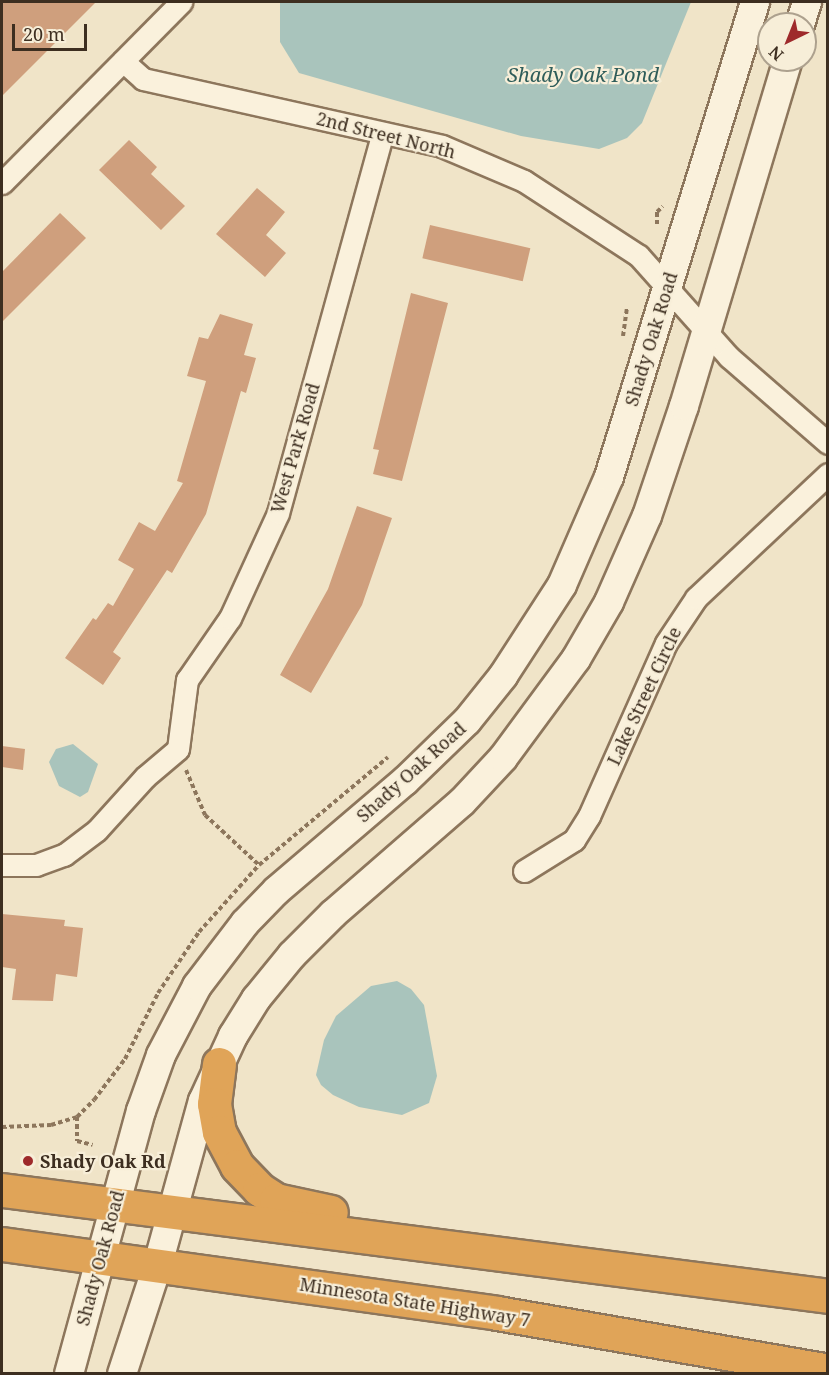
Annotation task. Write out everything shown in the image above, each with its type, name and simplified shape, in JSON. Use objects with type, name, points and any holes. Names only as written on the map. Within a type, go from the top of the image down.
[{"type":"highway","points":[[219,1064],[214,1104],[227,1151],[248,1179],[276,1200],[297,1208],[442,1228],[776,1291]]},
{"type":"highway","points":[[2,1190],[828,1296]]},
{"type":"highway","name":"Minnesota State Highway 7","points":[[2,1244],[158,1264],[497,1314],[828,1371]]},
{"type":"main road","name":"Shady Oak Road","points":[[69,1374],[115,1203],[161,1055],[179,1017],[220,954],[276,891],[405,781],[467,721],[503,676],[556,594],[609,477],[755,2]]},
{"type":"main road","points":[[122,1374],[158,1264],[188,1144],[219,1064],[256,999],[292,955],[333,914],[462,802],[538,714],[576,659],[609,602],[647,516],[706,333],[784,72]]},
{"type":"street","points":[[2,183],[181,2]]},
{"type":"street","name":"2nd Street North","points":[[123,60],[143,80],[442,146],[524,181],[639,256],[706,333],[828,442]]},
{"type":"street","name":"West Park Road","points":[[178,749],[187,680],[230,618],[278,513],[383,133]]},
{"type":"street","name":"Lake Street Circle","points":[[524,871],[574,840],[589,816],[666,643],[691,604],[716,575],[792,511],[828,474]]},
{"type":"street","points":[[2,865],[36,865],[64,855],[97,830],[145,777],[178,749]]},
{"type":"path","points":[[620,348],[627,308]]},
{"type":"path","points":[[178,749],[205,815],[259,865]]},
{"type":"path","points":[[2,1127],[28,1129],[77,1117],[109,1084],[158,993],[199,932],[259,865],[394,752]]},
{"type":"path","points":[[77,1117],[77,1141],[93,1145]]},
{"type":"water","name":"Shady Oak Pond","points":[[280,2],[691,2],[642,123],[627,138],[599,149],[521,136],[299,73],[280,42]]},
{"type":"water","points":[[73,744],[98,764],[88,792],[80,797],[59,786],[49,762],[56,749]]},
{"type":"water","points":[[397,981],[411,989],[424,1005],[437,1076],[429,1103],[402,1115],[359,1107],[333,1095],[321,1085],[316,1075],[324,1040],[336,1016],[371,986]]},
{"type":"building","points":[[2,2],[96,2],[2,96]]},
{"type":"building","points":[[129,140],[157,167],[151,174],[185,206],[161,230],[99,170]]},
{"type":"building","points":[[257,188],[285,212],[266,235],[286,253],[265,277],[216,234]]},
{"type":"building","points":[[60,213],[86,238],[2,322],[2,272]]},
{"type":"building","points":[[430,225],[530,248],[523,281],[422,258]]},
{"type":"building","points":[[411,293],[448,303],[402,481],[373,474],[379,450],[373,449]]},
{"type":"building","points":[[220,314],[253,324],[244,355],[256,358],[246,393],[241,391],[206,514],[172,573],[167,570],[113,652],[121,658],[103,685],[65,658],[93,618],[96,620],[108,603],[113,606],[134,569],[118,560],[139,522],[155,531],[183,483],[177,481],[206,381],[187,376],[199,337],[208,339]]},
{"type":"building","points":[[357,506],[392,518],[362,605],[311,693],[280,675],[328,589]]},
{"type":"building","points":[[2,746],[25,749],[23,770],[2,767]]},
{"type":"building","points":[[2,914],[65,920],[64,926],[83,928],[77,977],[56,974],[53,1001],[12,1000],[16,969],[2,967]]},
{"type":"place","name":"Shady Oak Rd","points":[[28,1161]]}]
